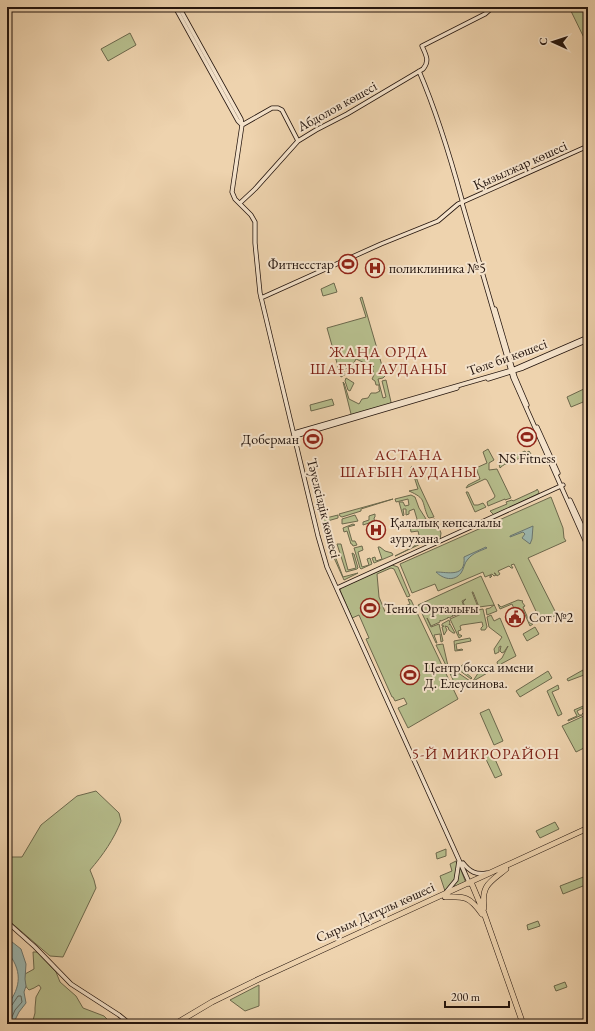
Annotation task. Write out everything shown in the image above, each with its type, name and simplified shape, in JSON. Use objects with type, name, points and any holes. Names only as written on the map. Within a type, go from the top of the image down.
[{"type":"highway","name":"Сырым Датұлы көшесі","points":[[181,1024],[225,998],[470,883],[588,830]]},
{"type":"highway","points":[[483,913],[484,890],[490,882],[506,868]]},
{"type":"highway","points":[[470,883],[500,956],[522,1024]]},
{"type":"highway","name":"Сырым Датұлы көшесі","points":[[175,1024],[212,1002],[253,982],[445,896]]},
{"type":"highway","points":[[445,896],[467,898],[472,901],[483,913]]},
{"type":"highway","points":[[490,932],[492,942],[522,1024]]},
{"type":"main road","points":[[175,7],[238,121],[242,125]]},
{"type":"main road","points":[[180,7],[241,119],[242,125]]},
{"type":"main road","points":[[493,7],[486,14],[422,46],[427,63],[423,69],[419,71],[435,109],[452,163],[462,202],[512,371],[578,520],[588,547]]},
{"type":"main road","name":"Абдолов көшесі","points":[[240,203],[255,189],[298,141],[419,71]]},
{"type":"main road","points":[[242,125],[272,108],[278,108],[282,110],[298,141]]},
{"type":"main road","name":"Тәуелсіздік көшесі","points":[[242,125],[232,189],[233,196],[251,215],[254,222],[261,298],[318,536],[336,588],[470,883]]},
{"type":"main road","name":"Қызылжар көшесі","points":[[261,298],[381,244],[438,221],[454,206],[462,202],[588,146]]},
{"type":"main road","name":"Төле би көшесі","points":[[512,371],[588,337]]},
{"type":"main road","name":"Төле би көшесі","points":[[294,435],[512,371],[588,340]]},
{"type":"main road","points":[[336,588],[563,486]]},
{"type":"main road","points":[[578,520],[588,539]]},
{"type":"main road","points":[[459,860],[470,871],[477,874],[486,874],[506,868]]},
{"type":"main road","points":[[445,896],[456,880],[459,860]]},
{"type":"main road","points":[[7,922],[35,947],[71,984],[119,1015],[130,1024]]},
{"type":"green space","points":[[569,7],[586,7],[588,12],[588,46]]},
{"type":"green space","points":[[130,33],[136,45],[108,61],[101,49]]},
{"type":"green space","points":[[334,283],[337,292],[323,296],[321,289]]},
{"type":"green space","points":[[362,297],[385,376],[378,379],[383,398],[386,397],[382,381],[386,380],[391,402],[390,404],[352,415],[343,382],[349,399],[359,404],[362,399],[368,398],[371,393],[380,391],[379,385],[376,385],[375,381],[372,379],[374,375],[372,367],[374,366],[356,359],[349,372],[347,373],[348,369],[346,368],[343,373],[346,374],[341,377],[327,328],[366,317],[360,298]]},
{"type":"green space","points":[[346,378],[354,383],[350,391],[348,390],[345,381]]},
{"type":"green space","points":[[588,387],[588,400],[571,407],[567,397]]},
{"type":"green space","points":[[332,399],[334,405],[311,411],[310,405]]},
{"type":"green space","points":[[488,449],[494,460],[489,463],[489,470],[497,469],[511,498],[488,506],[487,502],[495,496],[487,480],[485,479],[466,488],[468,485],[480,479],[476,468],[487,463],[483,452]]},
{"type":"green space","points":[[525,451],[526,453],[529,451],[531,454],[529,455],[528,453],[500,468],[500,463]]},
{"type":"green space","points":[[412,466],[434,517],[428,517],[423,501],[419,496],[409,491],[418,489],[411,467]]},
{"type":"green space","points":[[537,489],[539,492],[538,494],[494,515],[490,511],[507,504],[506,502],[513,501]]},
{"type":"green space","points":[[466,492],[468,492],[474,505],[483,503],[486,507],[475,512]]},
{"type":"green space","points":[[411,495],[415,497],[419,508],[426,519],[416,521],[417,519],[414,509],[409,511],[409,514],[406,515],[406,509],[403,509],[403,516],[399,502],[403,502],[405,506],[409,505],[408,499],[396,502],[395,499]]},
{"type":"green space","points":[[551,497],[563,528],[564,538],[566,541],[528,558],[557,615],[541,622],[514,564],[511,565],[513,568],[509,566],[498,571],[500,574],[497,576],[495,573],[494,573],[496,575],[494,576],[492,574],[485,577],[483,572],[438,591],[435,584],[412,593],[400,564]]},
{"type":"green space","points":[[393,499],[361,509],[361,511],[342,517],[339,514]]},
{"type":"green space","points":[[375,514],[375,524],[372,522],[363,525],[363,522],[369,520],[369,516]]},
{"type":"green space","points":[[338,515],[338,518],[324,522],[328,536],[327,538],[322,519]]},
{"type":"green space","points":[[355,515],[358,521],[342,524],[342,519]]},
{"type":"green space","points":[[435,519],[441,533],[440,540],[431,545],[429,540],[395,556],[415,546],[414,540],[420,539],[418,531],[411,532],[410,526]]},
{"type":"green space","points":[[353,524],[355,525],[348,527],[352,541],[355,541],[357,545],[353,546],[347,531],[344,532],[343,528]]},
{"type":"green space","points":[[327,540],[329,540],[343,577],[358,573],[344,580]]},
{"type":"green space","points":[[337,544],[341,544],[348,570],[356,568],[352,553],[354,554],[357,569],[346,572]]},
{"type":"green space","points":[[362,546],[363,550],[358,552],[362,567],[369,565],[367,559],[370,558],[372,564],[361,569],[354,548]]},
{"type":"green space","points":[[378,547],[392,553],[393,555],[374,563],[372,558],[375,557],[376,561],[382,559]]},
{"type":"green space","points":[[392,565],[398,567],[410,596],[407,597],[394,569],[391,568],[377,574],[379,597],[386,614],[410,604],[408,599],[411,600],[458,699],[408,728],[398,708],[407,704],[404,698],[395,701],[392,697],[366,639],[369,638],[359,615],[352,618],[340,590],[342,587]]},
{"type":"green space","points":[[481,576],[497,611],[487,615],[486,609],[494,605],[479,607],[472,592],[478,607],[466,610],[463,602],[466,599],[462,601],[465,610],[449,618],[440,620],[440,622],[431,626],[427,618],[431,627],[439,624],[443,641],[441,642],[440,634],[434,635],[436,643],[418,605]]},
{"type":"green space","points":[[518,600],[523,601],[522,602],[525,606],[523,607],[530,623],[533,624],[530,626],[523,610],[516,613],[512,604],[500,609],[498,604],[501,607]]},
{"type":"green space","points":[[483,609],[487,627],[485,630],[481,630],[483,626],[482,622],[462,625],[460,626],[461,630],[458,631],[459,635],[462,636],[459,638],[450,619],[466,612]]},
{"type":"green space","points":[[491,615],[494,621],[500,618],[516,656],[501,664],[502,666],[500,667],[498,666],[497,662],[502,658],[508,646],[502,653],[500,651],[501,646],[499,647],[499,652],[495,654],[494,649],[502,637],[489,627],[487,617]]},
{"type":"green space","points":[[449,620],[449,625],[450,624],[455,633],[445,626],[447,630],[444,635],[442,627],[444,626],[442,626],[442,624]]},
{"type":"green space","points":[[535,627],[539,634],[527,641],[523,634]]},
{"type":"green space","points":[[470,638],[471,641],[456,644],[457,650],[463,650],[455,651],[454,641]]},
{"type":"green space","points":[[443,644],[448,666],[470,681],[473,681],[482,667],[489,672],[458,690],[436,645]]},
{"type":"green space","points":[[470,664],[465,672],[472,678],[471,679],[459,670],[462,665]]},
{"type":"green space","points":[[583,670],[584,675],[568,681],[567,679]]},
{"type":"green space","points":[[548,671],[552,678],[520,697],[516,691]]},
{"type":"green space","points":[[558,685],[559,689],[552,692],[562,714],[558,716],[547,691]]},
{"type":"green space","points":[[588,704],[588,712],[582,714],[585,712],[583,708],[577,711],[579,715],[582,715],[568,721],[577,716],[574,710]]},
{"type":"green space","points":[[489,709],[503,741],[494,745],[480,713]]},
{"type":"green space","points":[[588,714],[588,746],[576,752],[562,726]]},
{"type":"green space","points":[[491,750],[502,775],[495,778],[483,753]]},
{"type":"green space","points":[[96,791],[119,813],[121,821],[108,847],[90,870],[96,888],[63,957],[50,956],[7,919],[7,859],[9,857],[22,857],[41,825],[77,796]]},
{"type":"green space","points":[[555,822],[559,829],[540,838],[536,831]]},
{"type":"green space","points":[[446,849],[446,856],[437,859],[436,853]]},
{"type":"green space","points":[[456,861],[457,874],[451,885],[445,891],[440,876],[452,871],[450,864]]},
{"type":"green space","points":[[459,865],[466,883],[453,887],[457,880]]},
{"type":"green space","points":[[586,876],[588,884],[563,894],[560,886]]},
{"type":"green space","points":[[538,921],[540,926],[528,930],[527,925]]},
{"type":"green space","points":[[33,952],[37,952],[56,972],[60,982],[76,996],[83,1008],[104,1016],[112,1024],[32,1024],[35,1013],[36,997],[41,988],[39,985],[29,990],[26,987],[24,978],[25,974],[34,969]]},
{"type":"green space","points":[[565,982],[567,987],[556,991],[554,986]]},
{"type":"green space","points":[[259,985],[259,1006],[245,1011],[230,1000]]},
{"type":"water","points":[[533,526],[530,544],[522,538],[525,534],[523,532],[510,537],[510,536]]},
{"type":"water","points":[[486,547],[487,548],[470,557],[461,573],[455,578],[445,578],[436,572],[451,573],[459,571],[464,564],[464,557]]},
{"type":"water","points":[[7,938],[21,949],[26,964],[26,986],[24,992],[26,1003],[19,1012],[13,1024],[7,1024],[7,1005],[18,985],[18,971],[12,958],[7,952]]},
{"type":"place","name":"Фитнесстар","points":[[348,264]]},
{"type":"place","name":"поликлиника №5","points":[[375,268]]},
{"type":"place","name":"NS Fitness","points":[[527,437]]},
{"type":"place","name":"Доберман","points":[[313,439]]},
{"type":"place","name":"Қалалық көпсалалы аурухана","points":[[376,530]]},
{"type":"place","name":"Тенис Орталығы","points":[[370,608]]},
{"type":"place","name":"Сот №2","points":[[515,617]]},
{"type":"place","name":"Центр бокса имени Д. Елеусинова.","points":[[410,675]]},
{"type":"district","name":"ЖАҢА ОРДА ШАҒЫН АУДАНЫ","points":[[379,360]]},
{"type":"district","name":"АСТАНА ШАҒЫН АУДАНЫ","points":[[409,464]]},
{"type":"district","name":"5-Й МИКРОРАЙОН","points":[[486,754]]}]
